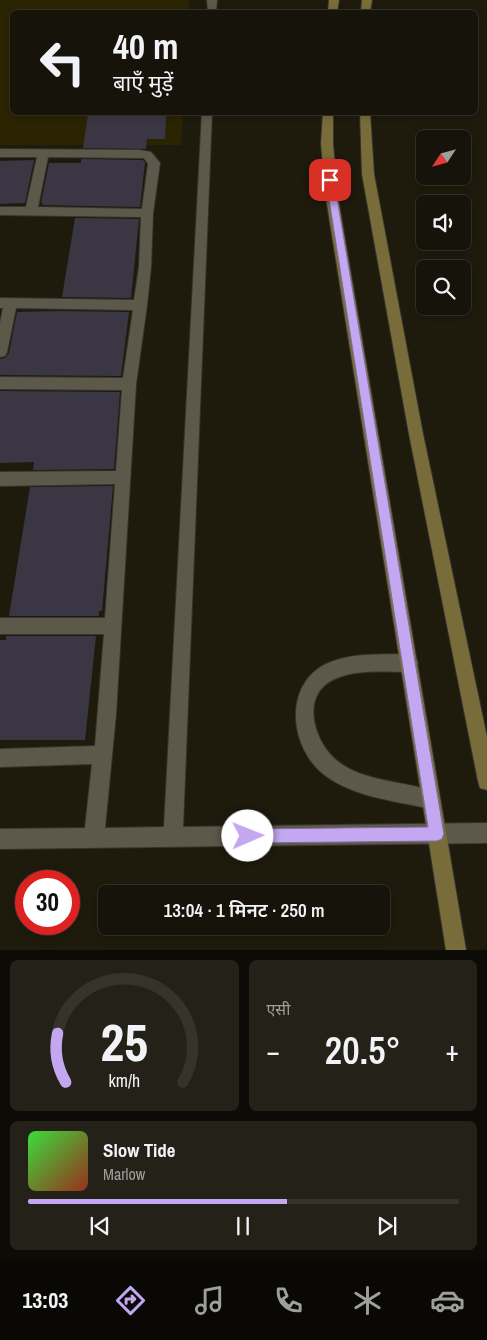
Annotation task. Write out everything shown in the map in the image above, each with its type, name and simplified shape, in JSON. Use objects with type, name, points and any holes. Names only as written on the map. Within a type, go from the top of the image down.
[{"type":"street","points":[[173,837],[207,115]]},
{"type":"street","points":[[328,115],[326,144],[332,198],[456,950]]},
{"type":"street","points":[[365,115],[368,174],[373,203],[416,434],[487,781]]},
{"type":"street","points":[[0,153],[147,155],[154,162],[147,213],[145,267],[129,384],[113,626],[94,838]]},
{"type":"street","points":[[31,211],[43,153]]},
{"type":"street","points":[[0,211],[147,213]]},
{"type":"street","points":[[0,352],[6,303],[140,305]]},
{"type":"street","points":[[0,383],[129,384]]},
{"type":"street","points":[[0,479],[124,477]]},
{"type":"street","points":[[0,626],[113,626]]},
{"type":"street","points":[[409,663],[354,665],[332,671],[318,678],[308,691],[304,720],[312,746],[333,770],[360,783],[431,800]]},
{"type":"street","points":[[0,758],[103,754]]},
{"type":"street","points":[[0,838],[487,833]]},
{"type":"shaded area","points":[[0,0],[189,0],[189,10],[10,10],[10,115],[183,115],[181,145],[0,145]]},
{"type":"building","points":[[88,115],[166,115],[165,139],[147,139],[146,149],[83,148]]},
{"type":"building","points":[[81,159],[143,160],[145,163],[140,207],[42,205],[49,163],[81,163]]},
{"type":"building","points":[[34,160],[25,203],[0,204],[0,161]]},
{"type":"building","points":[[75,218],[139,219],[131,298],[62,297]]},
{"type":"building","points":[[17,312],[129,312],[121,376],[0,375],[0,359],[5,358],[9,353]]},
{"type":"building","points":[[0,391],[120,392],[114,469],[33,470],[34,462],[0,463]]},
{"type":"building","points":[[113,486],[102,611],[99,611],[99,616],[9,616],[30,487]]},
{"type":"building","points":[[6,636],[96,636],[85,740],[0,740],[0,640],[6,640]]},
{"type":"route","points":[[248,836],[437,834],[330,180]]}]
